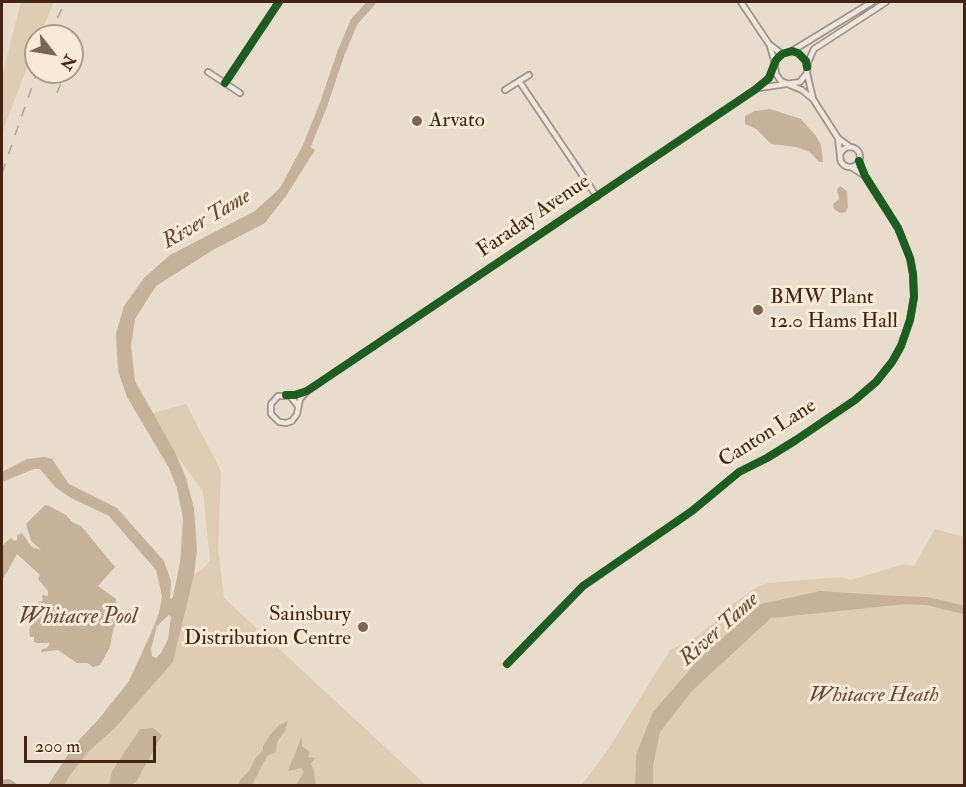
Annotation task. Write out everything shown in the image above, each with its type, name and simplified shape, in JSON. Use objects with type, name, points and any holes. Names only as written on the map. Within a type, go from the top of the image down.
[{"type":"street","points":[[225,83],[279,2]]},
{"type":"street","points":[[741,2],[770,44],[782,54]]},
{"type":"street","points":[[775,65],[782,54],[792,51],[872,2]]},
{"type":"street","points":[[789,84],[800,82],[807,70],[810,54],[814,50],[886,2]]},
{"type":"street","points":[[770,44],[776,74],[781,81],[802,90],[813,99],[838,138],[857,150],[859,161],[851,167],[841,162],[838,138]]},
{"type":"street","points":[[792,51],[801,55],[807,70],[813,99]]},
{"type":"street","name":"Faraday Avenue","points":[[286,395],[307,391],[597,197],[756,89],[770,78],[775,65]]},
{"type":"street","points":[[208,72],[240,93]]},
{"type":"street","points":[[505,90],[529,75]]},
{"type":"street","points":[[519,81],[597,197]]},
{"type":"street","name":"Faraday Avenue","points":[[756,89],[770,85],[789,84]]},
{"type":"street","points":[[840,155],[843,149],[850,147]]},
{"type":"street","name":"Canton Lane","points":[[507,664],[583,586],[692,511],[739,472],[788,445],[855,400],[885,373],[907,332],[914,297],[913,274],[910,258],[898,228],[865,176],[859,161]]},
{"type":"street","name":"Canton Lane","points":[[851,167],[865,176]]},
{"type":"street","name":"Faraday Avenue","points":[[298,406],[307,391]]},
{"type":"street","points":[[286,395],[298,406],[297,414],[292,421],[283,423],[271,414],[271,404],[278,396],[286,395]]},
{"type":"green space","points":[[21,2],[54,2],[45,24],[24,24],[24,75],[2,133],[2,76]]},
{"type":"green space","points":[[186,404],[221,471],[218,550],[224,598],[426,785],[65,786],[70,775],[89,751],[114,729],[173,662],[194,575],[210,560],[203,492],[176,454],[152,413]]},
{"type":"green space","name":"Whitacre Heath","points":[[935,529],[964,537],[964,785],[653,785],[653,766],[660,732],[693,690],[771,617],[922,602],[911,600],[911,597],[761,604],[636,755],[635,785],[581,786],[609,748],[670,650],[692,640],[719,619],[733,604],[757,587],[768,583],[841,577],[851,580],[904,564],[914,566]]},
{"type":"water","points":[[770,109],[801,119],[821,145],[823,162],[819,162],[810,152],[796,147],[771,144],[756,129],[745,124],[745,116],[755,111]]},
{"type":"water","points":[[304,143],[315,150],[286,196],[265,223],[213,250],[156,286],[135,319],[131,346],[135,381],[176,454],[186,478],[194,508],[197,550],[194,575],[173,662],[114,729],[89,751],[65,785],[48,785],[75,744],[98,720],[129,681],[159,613],[162,596],[156,570],[109,516],[71,498],[55,487],[40,469],[34,469],[2,482],[2,472],[27,459],[44,457],[52,459],[69,484],[117,508],[164,561],[171,581],[170,599],[173,597],[180,562],[183,519],[177,488],[169,468],[127,397],[118,371],[116,334],[124,306],[144,278],[170,255],[255,211],[280,188]],"holes":[[[169,615],[171,617],[168,639],[156,658],[152,656],[151,649],[157,626]]]},
{"type":"water","points":[[840,186],[847,191],[848,207],[846,212],[840,213],[834,209],[833,204],[839,199],[837,190]]},
{"type":"water","name":"Whitacre Pool","points":[[45,505],[66,515],[72,522],[81,526],[115,567],[98,586],[116,599],[118,619],[110,647],[100,665],[93,667],[87,663],[77,663],[58,650],[41,652],[50,643],[37,643],[34,642],[34,637],[30,637],[29,630],[34,618],[31,610],[37,611],[38,602],[43,601],[42,595],[48,596],[48,591],[38,579],[40,575],[17,554],[2,581],[2,547],[11,538],[14,541],[17,540],[17,535],[22,533],[32,547],[41,550],[31,541],[26,524]]},
{"type":"water","points":[[820,591],[911,597],[906,604],[771,618],[693,690],[660,732],[653,766],[653,785],[635,785],[636,755],[653,712],[700,658],[761,604]]},
{"type":"water","points":[[288,721],[285,731],[277,742],[276,752],[267,756],[252,785],[239,785],[256,757],[263,751],[263,746],[270,735],[279,725]]},
{"type":"water","points":[[153,728],[162,735],[136,782],[131,785],[109,785],[112,771],[140,729]]},
{"type":"water","points":[[302,736],[302,746],[310,752],[308,757],[315,758],[311,764],[316,785],[296,785],[304,772],[301,768],[288,771]]},
{"type":"waterway","name":"River Tame","points":[[304,153],[354,22],[372,2]]},
{"type":"waterway","name":"River Tame","points":[[899,600],[927,601],[964,610]]},
{"type":"waterway","points":[[2,784],[8,783],[13,786]]},
{"type":"railway","points":[[55,24],[65,2]]},
{"type":"railway","points":[[2,173],[33,84]]},
{"type":"railway","points":[[57,93],[60,84]]},
{"type":"cycle path","points":[[225,83],[279,2]]},
{"type":"cycle path","points":[[286,395],[307,391],[756,89],[769,78],[776,60],[782,54],[792,51],[798,53],[806,61],[807,67]]},
{"type":"cycle path","points":[[507,664],[583,586],[692,511],[739,472],[767,458],[855,400],[876,382],[892,362],[901,346],[910,320],[914,297],[913,274],[910,258],[898,228],[865,176],[859,161]]},
{"type":"place","name":"Arvato","points":[[417,121]]},
{"type":"place","name":"BMW Plant 12.0 Hams Hall","points":[[758,310]]},
{"type":"place","name":"Sainsbury Distribution Centre","points":[[363,627]]}]
